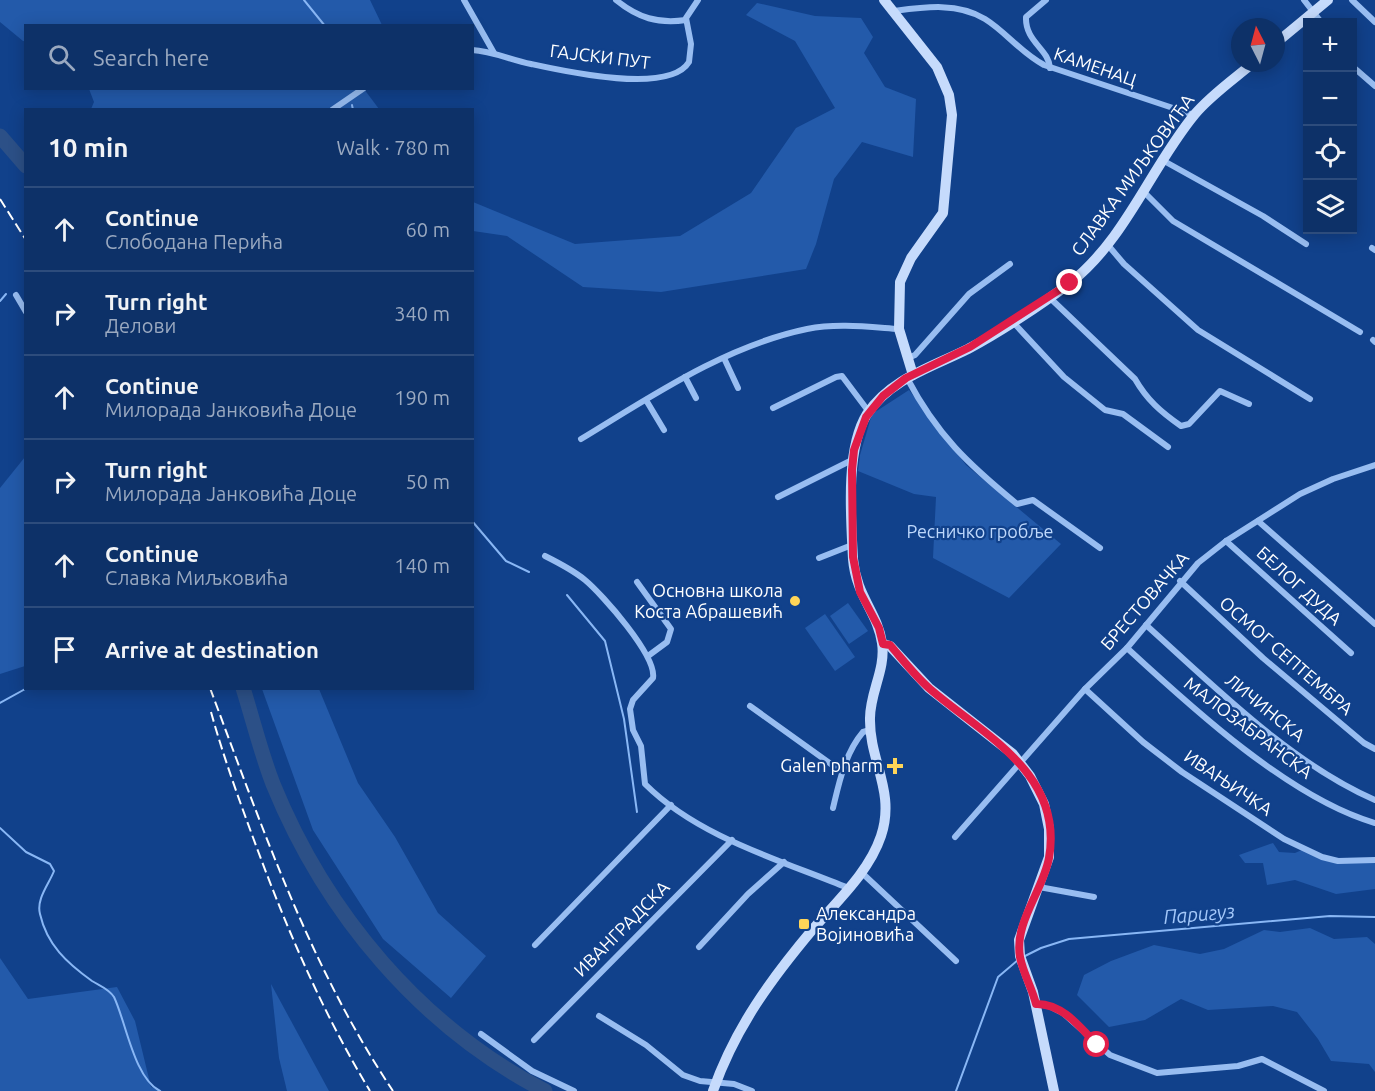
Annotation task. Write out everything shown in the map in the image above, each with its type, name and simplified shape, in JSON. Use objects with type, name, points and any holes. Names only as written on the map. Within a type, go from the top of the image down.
[{"type":"street","points":[[464,0],[494,53]]},
{"type":"street","points":[[616,0],[640,17],[656,21],[686,20],[698,0]]},
{"type":"street","points":[[884,0],[941,75],[951,105],[953,126],[943,213],[902,273],[898,299],[899,329],[910,376],[921,404],[966,462],[1017,504],[1034,500],[1100,548]]},
{"type":"street","points":[[1046,0],[1026,17],[1026,23],[1031,39],[1050,63],[1050,68]]},
{"type":"street","points":[[1304,0],[1318,18]]},
{"type":"street","points":[[1285,36],[1328,0]]},
{"type":"street","points":[[1352,0],[1375,22]]},
{"type":"street","name":"КАМЕНАЦ","points":[[894,11],[935,6],[975,14],[986,20],[1032,59],[1050,68],[1194,115]]},
{"type":"street","name":"ГАЈСКИ ПУТ","points":[[474,50],[494,53],[531,64],[639,81],[662,78],[681,71],[689,62],[691,44],[686,20]]},
{"type":"street","points":[[1357,70],[1375,86]]},
{"type":"street","name":"СЛАВКА МИЉКОВИЋА","points":[[869,412],[883,396],[910,376],[970,347],[1049,297],[1087,267],[1107,244],[1144,192],[1194,115],[1243,72]]},
{"type":"street","points":[[335,108],[361,90]]},
{"type":"street","points":[[1164,162],[1246,206],[1306,244]]},
{"type":"street","points":[[1144,192],[1173,221],[1360,332]]},
{"type":"street","points":[[1107,244],[1124,264],[1198,330],[1310,399]]},
{"type":"street","points":[[907,359],[915,355],[969,294],[1010,264]]},
{"type":"street","points":[[16,295],[24,309]]},
{"type":"street","points":[[1049,297],[1136,380],[1140,391],[1154,405],[1181,426],[1189,424],[1220,391],[1249,404]]},
{"type":"street","points":[[1011,321],[1064,377],[1108,412],[1123,414],[1168,447]]},
{"type":"street","points":[[581,439],[685,377],[753,345],[807,329],[852,327],[899,329]]},
{"type":"street","points":[[724,358],[738,388]]},
{"type":"street","points":[[715,1087],[737,1033],[761,995],[861,872],[881,836],[886,809],[885,786],[870,730],[870,707],[883,663],[883,644],[879,628],[856,580],[853,545],[854,459],[857,439],[869,412],[842,376],[773,408]]},
{"type":"street","points":[[685,377],[696,399]]},
{"type":"street","points":[[646,400],[664,430]]},
{"type":"street","points":[[778,497],[854,459]]},
{"type":"street","name":"БРЕСТОВАЧКА","points":[[955,837],[1085,689],[1127,648],[1197,563],[1226,541],[1313,488],[1375,466]]},
{"type":"street","points":[[1258,521],[1375,624]]},
{"type":"street","name":"БЕЛОГ ДУДА","points":[[1226,541],[1351,653]]},
{"type":"street","points":[[819,558],[853,545]]},
{"type":"street","points":[[545,556],[575,572],[592,586],[648,656],[653,669],[653,678],[633,700],[630,715],[641,746],[645,784],[671,805],[732,840],[848,888]]},
{"type":"street","name":"ОСМОГ СЕПТЕМБРА","points":[[1180,581],[1271,665],[1364,743],[1375,749]]},
{"type":"street","points":[[637,582],[671,629],[667,642],[648,656]]},
{"type":"street","name":"ЛИЧИНСКА","points":[[1146,625],[1208,680],[1308,762],[1328,776],[1375,800]]},
{"type":"street","points":[[883,644],[890,645],[929,688],[987,732],[1020,761],[1044,804],[1049,829],[1049,857],[1020,933],[1020,956],[1036,1004],[1054,1091]]},
{"type":"street","name":"МАЛОЗАБРАНСКА","points":[[1127,648],[1180,697],[1238,743],[1310,794],[1359,818],[1375,823]]},
{"type":"street","name":"ИВАЊИЧКА","points":[[1085,689],[1143,742],[1182,772],[1284,839],[1322,857],[1338,861],[1375,860]]},
{"type":"street","points":[[750,706],[842,772]]},
{"type":"street","points":[[833,808],[842,772],[860,736],[870,730]]},
{"type":"street","points":[[535,945],[671,805]]},
{"type":"street","name":"ИВАНГРАДСКА","points":[[534,1040],[732,840]]},
{"type":"street","points":[[699,947],[748,894],[784,862]]},
{"type":"street","points":[[861,872],[956,961]]},
{"type":"street","points":[[1039,886],[1094,897]]},
{"type":"street","points":[[1036,1004],[1049,1006],[1063,1013],[1110,1055],[1150,1072],[1168,1074],[1245,1065],[1262,1059],[1324,1091]]},
{"type":"street","points":[[599,1016],[646,1045],[683,1074],[715,1087],[734,1084],[752,1091]]},
{"type":"street","points":[[481,1034],[532,1071],[574,1091]]},
{"type":"green space","points":[[0,0],[370,0],[382,24],[24,24],[23,41],[0,22]]},
{"type":"green space","points":[[757,3],[815,16],[861,18],[873,37],[864,53],[885,87],[916,99],[913,157],[862,142],[834,179],[816,244],[806,269],[661,292],[583,287],[507,236],[474,231],[474,202],[575,244],[680,236],[751,193],[796,128],[835,108],[795,41],[746,15]]},
{"type":"green space","points":[[89,90],[365,90],[378,108],[91,108],[94,102]]},
{"type":"green space","name":"Ресничко гробље","points":[[909,390],[966,465],[1061,544],[1009,598],[933,558],[936,497],[914,494],[858,471],[860,455],[872,414]]},
{"type":"green space","points":[[24,458],[24,666],[0,674],[0,488]]},
{"type":"green space","points":[[848,603],[868,631],[849,644],[830,616]]},
{"type":"green space","points":[[825,614],[855,657],[835,671],[805,628]]},
{"type":"green space","points":[[262,690],[319,690],[358,783],[395,837],[438,913],[486,956],[451,998],[383,939],[313,830]]},
{"type":"green space","points":[[1273,843],[1279,852],[1295,853],[1304,849],[1322,857],[1375,860],[1375,889],[1336,894],[1295,880],[1267,885],[1263,863],[1245,863],[1239,855]]},
{"type":"green space","points":[[1310,928],[1334,939],[1367,937],[1375,944],[1375,1072],[1369,1064],[1331,1061],[1318,1039],[1297,1012],[1273,1006],[1208,1010],[1181,999],[1145,1020],[1109,1027],[1077,995],[1084,975],[1111,961],[1154,945],[1200,954],[1224,949],[1264,930],[1280,932]]},
{"type":"green space","points":[[0,958],[28,999],[117,987],[135,1021],[151,1087],[163,1091],[0,1091]]},
{"type":"green space","points":[[271,984],[329,1091],[287,1091],[279,1058]]},
{"type":"waterway","points":[[304,0],[323,24]]},
{"type":"waterway","points":[[0,136],[24,164]]},
{"type":"waterway","points":[[0,301],[6,294]]},
{"type":"waterway","points":[[474,523],[506,561],[529,572]]},
{"type":"waterway","points":[[567,595],[605,641],[624,719],[637,812]]},
{"type":"waterway","points":[[0,703],[24,690]]},
{"type":"waterway","points":[[244,690],[273,784],[320,878],[349,921],[382,962],[418,1000],[457,1034],[500,1064],[545,1091]]},
{"type":"waterway","points":[[0,828],[26,852],[50,864],[54,871],[41,897],[39,908],[43,925],[53,944],[66,960],[112,994],[137,1062],[151,1084],[160,1091]]},
{"type":"waterway","name":"Паригуз","points":[[1025,956],[1069,939],[1330,916],[1375,917]]},
{"type":"waterway","name":"Паригуз","points":[[956,1091],[998,977],[1018,960]]},
{"type":"railway","points":[[0,199],[24,237]]},
{"type":"railway","points":[[211,690],[269,844],[312,946],[363,1044],[393,1091]]},
{"type":"railway","points":[[211,712],[239,799],[282,913],[337,1033],[370,1091]]},
{"type":"place","name":"Основна школа Коста Абрашевић","points":[[795,601]]},
{"type":"place","name":"Galen pharm","points":[[895,766]]},
{"type":"place","name":"Александра Војиновића","points":[[804,924]]},
{"type":"route","points":[[1070,283],[970,347],[906,378],[883,396],[869,412],[854,450],[852,470],[853,557],[860,592],[879,628],[883,644],[890,645],[929,688],[1013,754],[1030,776],[1044,804],[1049,829],[1049,857],[1020,933],[1020,956],[1023,970],[1036,1004],[1049,1006],[1063,1013],[1097,1045]]}]
